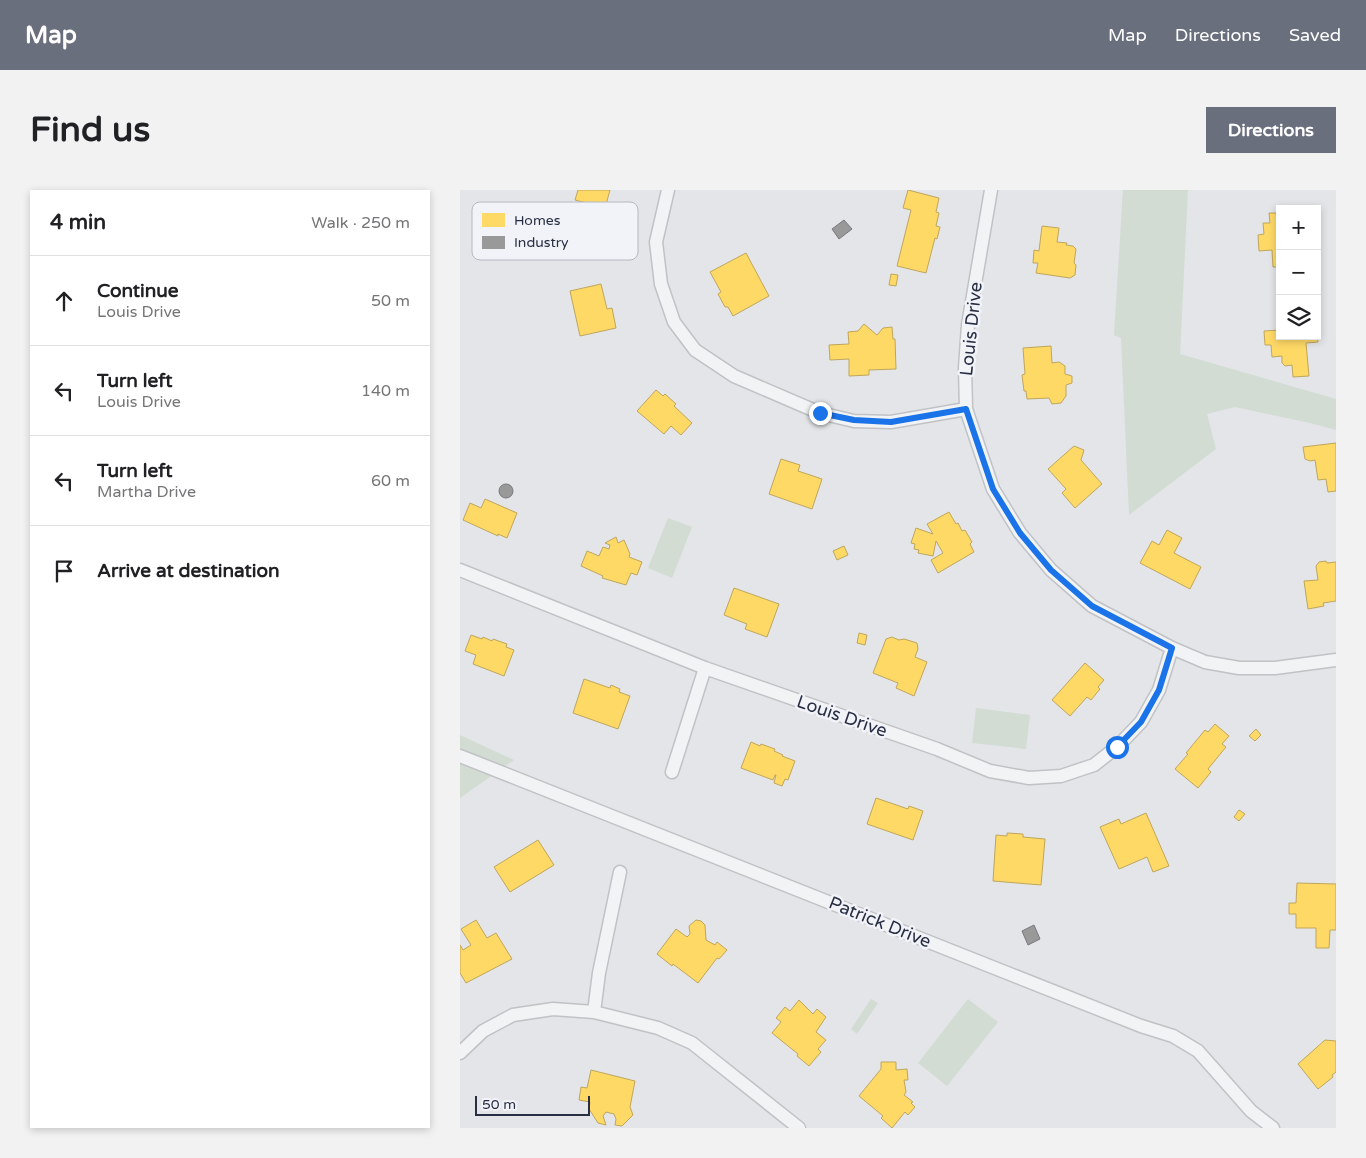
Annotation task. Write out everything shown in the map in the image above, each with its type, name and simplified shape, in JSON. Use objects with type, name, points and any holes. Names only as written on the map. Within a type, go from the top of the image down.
[{"type":"street","points":[[668,190],[656,242],[661,284],[674,322],[695,350],[734,376],[820,413],[854,420],[891,422],[966,409]]},
{"type":"street","name":"Louis Drive","points":[[990,190],[968,325],[965,368],[966,409],[993,489],[1020,533],[1051,570],[1092,606],[1172,648],[1205,662],[1239,668],[1275,668],[1336,660]]},
{"type":"street","name":"Louis Drive","points":[[460,570],[705,668],[937,749],[990,771],[1029,778],[1062,776],[1094,765],[1117,747],[1141,722],[1159,690],[1172,648]]},
{"type":"street","points":[[672,772],[705,668]]},
{"type":"street","name":"Patrick Drive","points":[[460,756],[1141,1026],[1173,1036],[1198,1051],[1251,1111],[1273,1128]]},
{"type":"street","points":[[594,1012],[599,974],[620,872]]},
{"type":"street","points":[[460,1052],[483,1031],[513,1015],[553,1009],[594,1012],[658,1028],[692,1043],[800,1128]]},
{"type":"shaded area","points":[[1123,190],[1188,190],[1180,354],[1336,399],[1336,430],[1235,407],[1207,414],[1216,449],[1129,515],[1121,338],[1114,335]]},
{"type":"shaded area","points":[[668,518],[692,527],[672,578],[648,568]]},
{"type":"shaded area","points":[[976,708],[1030,715],[1026,749],[972,743]]},
{"type":"shaded area","points":[[460,735],[514,760],[460,798]]},
{"type":"shaded area","points":[[871,999],[878,1003],[857,1034],[851,1029]]},
{"type":"shaded area","points":[[968,999],[998,1022],[947,1086],[918,1063]]},
{"type":"building: Homes","points":[[578,190],[610,190],[607,202],[582,202],[575,200]]},
{"type":"building: Homes","points":[[908,190],[939,198],[936,212],[939,213],[936,226],[940,227],[937,239],[935,238],[926,273],[897,266],[911,210],[903,208]]},
{"type":"building: Homes","points":[[1269,213],[1276,213],[1276,267],[1273,267],[1272,250],[1259,251],[1258,235],[1264,234],[1263,223],[1270,223]]},
{"type":"building: Homes","points":[[1042,226],[1059,228],[1057,242],[1067,243],[1066,245],[1073,246],[1076,249],[1075,275],[1070,278],[1036,273],[1038,263],[1033,263],[1034,250],[1039,251]]},
{"type":"building: Homes","points":[[746,253],[769,296],[733,316],[728,307],[725,307],[718,294],[721,292],[710,272]]},
{"type":"building: Homes","points":[[891,274],[898,275],[896,286],[889,285]]},
{"type":"building: Homes","points":[[601,284],[607,309],[612,308],[616,328],[580,336],[570,291]]},
{"type":"building: Homes","points":[[864,324],[877,335],[883,328],[892,327],[893,339],[895,339],[896,369],[869,370],[869,375],[849,376],[849,359],[830,360],[829,345],[849,344],[848,332],[858,331]]},
{"type":"building: Homes","points":[[1276,330],[1276,340],[1318,340],[1318,342],[1306,343],[1309,376],[1293,377],[1292,365],[1285,366],[1282,363],[1282,356],[1272,357],[1271,345],[1265,345],[1264,331]]},
{"type":"building: Homes","points":[[1051,346],[1052,363],[1059,362],[1065,366],[1065,374],[1072,376],[1072,383],[1066,385],[1066,396],[1061,403],[1052,404],[1049,398],[1027,399],[1022,375],[1025,374],[1023,348]]},
{"type":"building: Homes","points":[[656,390],[663,396],[665,394],[676,404],[674,406],[692,423],[681,435],[671,426],[664,434],[637,411]]},
{"type":"building: Homes","points":[[1336,443],[1336,491],[1328,492],[1326,479],[1318,480],[1315,460],[1305,459],[1303,447]]},
{"type":"building: Homes","points":[[1074,446],[1084,450],[1081,460],[1102,484],[1075,508],[1062,493],[1066,489],[1048,469]]},
{"type":"building: Homes","points":[[781,459],[800,465],[798,471],[822,479],[812,509],[769,494]]},
{"type":"building: Homes","points":[[485,499],[517,513],[507,538],[498,534],[498,536],[463,520],[470,503],[481,508]]},
{"type":"building: Homes","points":[[949,512],[962,531],[965,530],[972,542],[970,544],[974,552],[938,573],[931,560],[943,553],[936,541],[933,556],[918,553],[919,550],[914,549],[915,544],[911,543],[916,528],[933,534],[927,524]]},
{"type":"building: Homes","points":[[1167,530],[1182,538],[1174,553],[1201,567],[1190,589],[1140,563],[1152,541],[1159,545]]},
{"type":"building: Homes","points":[[616,537],[618,543],[624,540],[630,554],[629,557],[642,562],[637,575],[631,573],[626,585],[602,578],[603,576],[581,566],[587,551],[599,556],[603,547],[609,549],[610,545],[605,543]]},
{"type":"building: Homes","points":[[844,546],[848,555],[837,560],[833,551]]},
{"type":"building: Homes","points":[[1326,561],[1327,563],[1336,562],[1336,601],[1323,603],[1324,606],[1308,609],[1304,581],[1318,580],[1316,566],[1319,562]]},
{"type":"building: Homes","points":[[734,588],[779,604],[767,637],[745,629],[747,624],[724,615]]},
{"type":"building: Homes","points":[[859,633],[867,635],[865,645],[857,643]]},
{"type":"building: Homes","points":[[471,635],[492,641],[493,639],[507,644],[506,647],[514,650],[504,676],[473,664],[476,655],[465,651]]},
{"type":"building: Homes","points":[[892,637],[917,643],[918,649],[915,657],[927,662],[914,696],[896,688],[898,683],[873,673],[886,639]]},
{"type":"building: Homes","points":[[1085,663],[1104,680],[1098,687],[1100,689],[1091,700],[1087,697],[1070,716],[1052,700]]},
{"type":"building: Homes","points":[[584,679],[610,688],[611,685],[620,689],[619,692],[630,696],[618,729],[573,713]]},
{"type":"building: Homes","points":[[1215,724],[1229,736],[1222,744],[1226,747],[1208,769],[1211,772],[1198,788],[1175,769],[1205,730],[1208,732]]},
{"type":"building: Homes","points":[[1256,729],[1261,735],[1255,741],[1249,736]]},
{"type":"building: Homes","points":[[751,742],[775,749],[774,751],[782,756],[795,761],[788,780],[785,779],[782,786],[774,783],[776,775],[773,780],[741,768]]},
{"type":"building: Homes","points":[[876,798],[908,809],[909,806],[923,811],[913,840],[867,824]]},
{"type":"building: Homes","points":[[1239,810],[1245,814],[1239,821],[1234,817]]},
{"type":"building: Homes","points":[[1146,813],[1169,866],[1153,872],[1147,857],[1119,869],[1100,827],[1119,819],[1121,824]]},
{"type":"building: Homes","points":[[1007,833],[1023,834],[1023,837],[1045,839],[1041,885],[993,881],[996,835],[1007,836]]},
{"type":"building: Homes","points":[[538,840],[554,865],[510,892],[494,867]]},
{"type":"building: Homes","points":[[1297,883],[1336,884],[1336,930],[1330,930],[1329,948],[1316,948],[1316,928],[1296,928],[1296,914],[1289,914],[1289,903],[1296,903]]},
{"type":"building: Homes","points":[[476,920],[487,938],[496,933],[512,959],[466,983],[460,973],[460,945],[463,950],[471,945],[461,929]]},
{"type":"building: Homes","points":[[696,920],[701,921],[705,925],[706,940],[715,945],[717,942],[727,950],[719,959],[717,958],[698,983],[657,954],[676,929],[687,937],[690,934],[689,926]]},
{"type":"building: Homes","points":[[799,1000],[813,1014],[817,1009],[826,1017],[816,1032],[826,1040],[818,1049],[821,1052],[809,1066],[797,1056],[798,1054],[772,1033],[781,1022],[776,1018],[785,1007],[790,1011]]},
{"type":"building: Homes","points":[[1325,1040],[1336,1041],[1336,1072],[1332,1075],[1333,1077],[1318,1089],[1298,1064]]},
{"type":"building: Homes","points":[[881,1062],[896,1062],[896,1070],[907,1069],[908,1080],[904,1080],[906,1092],[904,1095],[913,1102],[911,1103],[915,1107],[908,1115],[905,1112],[892,1128],[881,1118],[883,1116],[859,1096],[881,1069]]},
{"type":"building: Homes","points":[[591,1070],[635,1081],[630,1107],[633,1115],[622,1126],[615,1125],[616,1119],[614,1114],[606,1112],[603,1116],[606,1125],[598,1123],[589,1109],[590,1102],[579,1100],[581,1087],[587,1088]]},
{"type":"building: Industry","points":[[844,220],[852,229],[839,239],[832,229]]},
{"type":"building: Industry","points":[[503,484],[509,484],[513,491],[509,498],[503,498],[499,494],[499,488]]},
{"type":"building: Industry","points":[[1034,925],[1040,939],[1028,945],[1022,931]]},
{"type":"route","points":[[820,413],[854,420],[891,422],[966,409],[993,489],[1020,533],[1051,570],[1092,606],[1172,648],[1159,690],[1141,722],[1117,747]]}]
